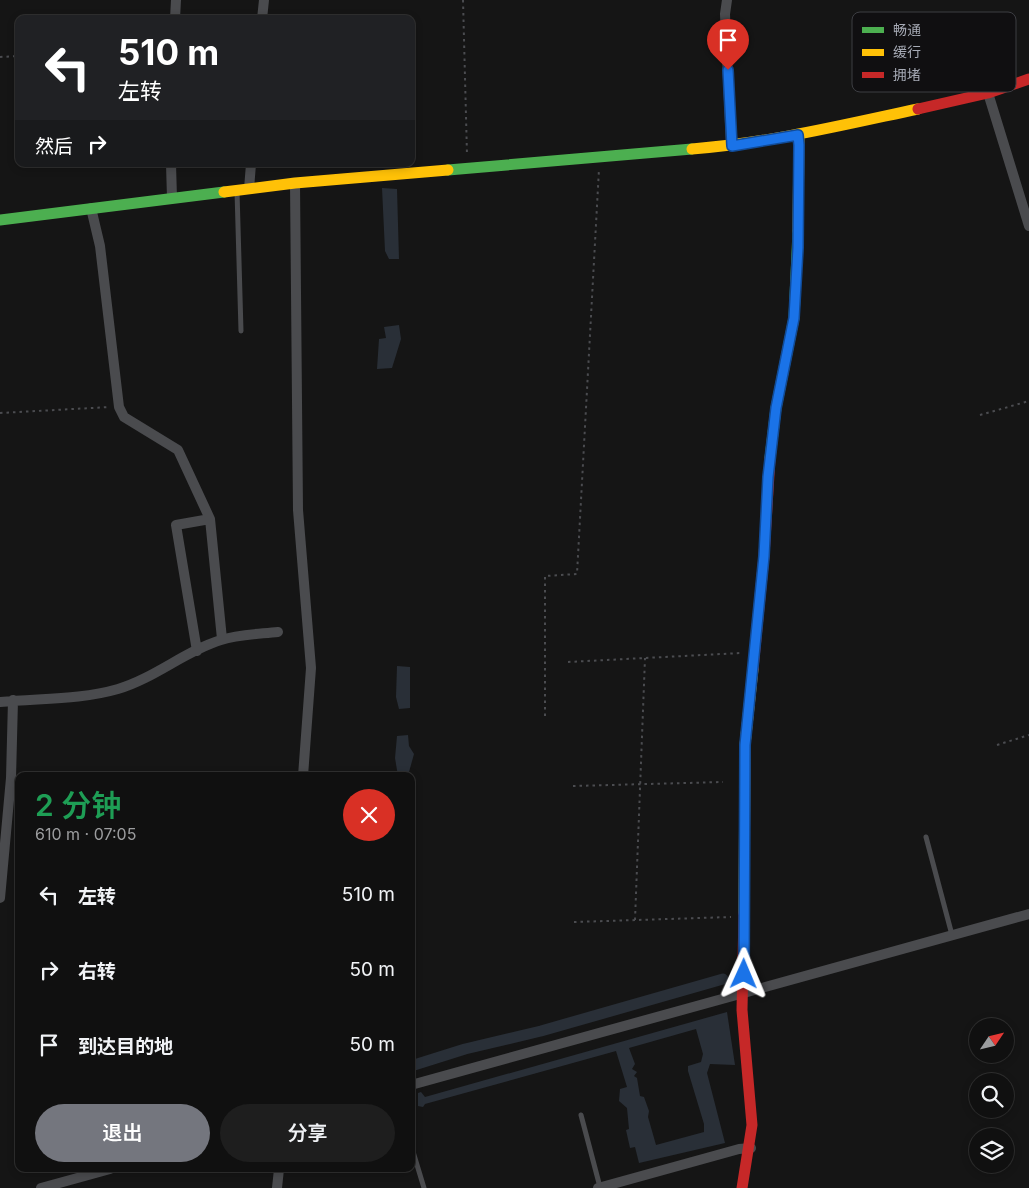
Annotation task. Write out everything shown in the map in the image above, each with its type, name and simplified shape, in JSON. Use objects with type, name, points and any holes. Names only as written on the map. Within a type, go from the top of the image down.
[{"type":"street","points":[[175,15],[176,0]]},
{"type":"street","points":[[262,15],[264,0]]},
{"type":"street","points":[[727,0],[725,14],[732,146]]},
{"type":"street","points":[[1016,83],[1029,78]]},
{"type":"street","points":[[0,220],[295,183],[732,146],[798,135],[988,93],[1029,226]]},
{"type":"street","points":[[742,1188],[751,1148],[752,1117],[750,1086],[745,1058],[741,994],[744,974],[745,745],[764,556],[769,468],[776,408],[794,318],[798,248],[798,135]]},
{"type":"street","points":[[171,167],[172,198]]},
{"type":"street","points":[[243,190],[250,167]]},
{"type":"street","points":[[295,183],[298,510],[311,668],[303,772]]},
{"type":"street","points":[[91,208],[100,246],[119,407],[124,417],[131,423],[178,450],[210,519],[222,639]]},
{"type":"street","points":[[197,651],[176,524],[210,519]]},
{"type":"street","points":[[0,702],[83,696],[118,689],[151,675],[222,639],[278,632]]},
{"type":"street","points":[[0,898],[10,778],[13,700]]},
{"type":"street","points":[[415,1084],[1029,914]]},
{"type":"street","points":[[599,1188],[739,1149],[751,1148]]},
{"type":"street","points":[[41,1188],[99,1172]]},
{"type":"street","points":[[277,1188],[280,1172]]},
{"type":"lane","points":[[241,331],[243,190]]},
{"type":"lane","points":[[926,837],[952,935]]},
{"type":"lane","points":[[581,1116],[599,1188]]},
{"type":"lane","points":[[415,1158],[424,1188]]},
{"type":"path","points":[[463,0],[468,168]]},
{"type":"path","points":[[0,56],[15,56]]},
{"type":"path","points":[[545,716],[546,576],[578,574],[599,156]]},
{"type":"path","points":[[980,415],[1029,401]]},
{"type":"path","points":[[0,413],[119,407]]},
{"type":"path","points":[[568,662],[754,652]]},
{"type":"path","points":[[635,920],[645,658]]},
{"type":"path","points":[[997,745],[1029,735]]},
{"type":"path","points":[[573,786],[723,782]]},
{"type":"path","points":[[574,922],[744,917]]},
{"type":"shaded area","points":[[382,188],[397,189],[399,259],[389,259],[385,251]]},
{"type":"shaded area","points":[[399,325],[401,339],[392,368],[377,369],[379,339],[386,338],[384,327]]},
{"type":"shaded area","points":[[397,666],[410,667],[410,708],[399,709],[396,697]]},
{"type":"shaded area","points":[[408,735],[409,746],[414,754],[409,772],[397,772],[395,758],[397,736]]},
{"type":"shaded area","points":[[727,1012],[735,1065],[710,1064],[707,1073],[725,1143],[639,1163],[635,1147],[630,1148],[626,1130],[629,1129],[627,1108],[619,1101],[620,1089],[627,1087],[616,1051],[425,1104],[423,1107],[418,1106],[418,1093],[421,1092],[425,1097]],"holes":[[[696,1029],[703,1054],[701,1062],[688,1066],[688,1071],[704,1124],[704,1132],[656,1145],[648,1117],[649,1111],[644,1097],[640,1096],[637,1078],[634,1076],[637,1072],[632,1069],[635,1064],[629,1048]]]},
{"type":"waterway","points":[[415,1065],[465,1049],[541,1031],[723,979]]},
{"type":"traffic: fast","points":[[448,170],[692,149]]},
{"type":"traffic: fast","points":[[0,220],[224,192]]},
{"type":"traffic: fast","points":[[770,458],[776,408],[794,318],[798,231]]},
{"type":"traffic: slow","points":[[692,149],[778,138],[918,109]]},
{"type":"traffic: slow","points":[[798,231],[799,135]]},
{"type":"traffic: slow","points":[[224,192],[295,183],[448,170]]},
{"type":"traffic: slow","points":[[744,913],[745,745],[753,669]]},
{"type":"traffic: jam","points":[[1016,83],[1029,79]]},
{"type":"traffic: jam","points":[[918,109],[991,92]]},
{"type":"traffic: jam","points":[[753,669],[764,556],[770,458]]},
{"type":"traffic: jam","points":[[742,1188],[752,1125],[742,1010],[744,913]]},
{"type":"route","points":[[728,70],[732,146],[798,135],[799,145],[798,248],[794,318],[776,408],[768,477],[764,556],[745,745],[744,974]]}]
